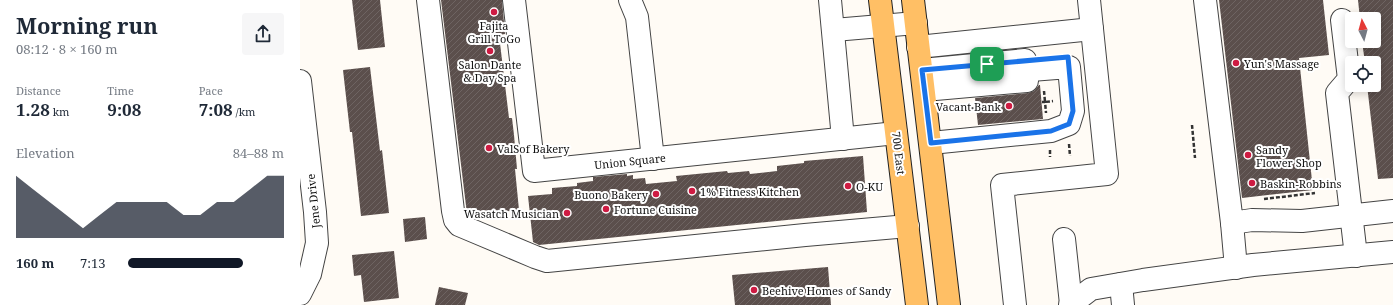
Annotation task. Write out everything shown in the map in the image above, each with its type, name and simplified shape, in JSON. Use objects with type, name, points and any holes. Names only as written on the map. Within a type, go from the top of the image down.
[{"type":"main road","name":"700 East","points":[[880,0],[917,305]]},
{"type":"main road","points":[[913,0],[949,305]]},
{"type":"street","points":[[428,0],[453,211],[455,220],[459,225],[535,258],[548,261],[908,226]]},
{"type":"street","name":"Union Square","points":[[514,0],[534,171],[896,133]]},
{"type":"street","points":[[630,0],[637,17],[653,159]]},
{"type":"street","points":[[830,0],[843,139]]},
{"type":"street","points":[[1015,305],[1002,185],[1107,174],[1089,0]]},
{"type":"street","points":[[1205,0],[1236,268]]},
{"type":"street","points":[[1342,20],[1349,79],[1337,93],[1356,256]]},
{"type":"street","points":[[834,30],[916,23]]},
{"type":"street","points":[[918,47],[1092,29]]},
{"type":"street","points":[[923,80],[1069,72],[1095,64]]},
{"type":"street","points":[[923,80],[998,74],[1069,72]]},
{"type":"street","points":[[931,143],[1051,131],[1069,124],[1073,111],[1069,72]]},
{"type":"street","name":"Jene Drive","points":[[300,81],[317,242],[310,274],[300,294]]},
{"type":"street","points":[[1232,223],[1252,220],[1302,222],[1393,211]]},
{"type":"street","points":[[1064,239],[1070,304]]},
{"type":"street","points":[[1070,304],[1091,289],[1143,280],[1236,268],[1393,252]]},
{"type":"street","points":[[1121,284],[1123,305]]},
{"type":"path","points":[[952,111],[976,108]]},
{"type":"path","points":[[1192,125],[1195,158]]},
{"type":"path","points":[[1068,141],[1070,156]]},
{"type":"path","points":[[1262,199],[1315,193]]},
{"type":"building","points":[[352,0],[380,0],[385,47],[358,50]]},
{"type":"building","points":[[441,0],[502,0],[505,34],[499,35],[509,118],[512,118],[514,135],[517,169],[515,169],[519,210],[469,216],[467,214]]},
{"type":"building","points":[[1219,0],[1323,0],[1329,55],[1299,58],[1313,190],[1242,198]]},
{"type":"building","points":[[1358,0],[1393,0],[1393,178],[1378,179],[1368,92],[1381,92],[1381,56],[1364,56],[1363,48],[1381,48],[1381,12],[1359,12]]},
{"type":"building","points":[[370,67],[389,213],[361,216],[352,132],[350,132],[343,70]]},
{"type":"building","name":"Vacant Bank","points":[[1039,85],[1043,119],[978,125],[975,98],[1028,93],[1034,91]]},
{"type":"building","points":[[863,156],[867,212],[539,245],[533,242],[528,196],[552,194],[552,188],[577,186],[577,183],[593,181],[593,177],[627,174],[627,176],[633,175],[633,179],[645,178],[646,184],[677,181],[676,176],[727,171],[728,173],[749,171],[750,174],[777,171],[777,166],[804,163],[804,161]]},
{"type":"building","points":[[425,217],[427,239],[405,242],[403,219]]},
{"type":"building","points":[[394,251],[399,298],[364,302],[361,275],[354,276],[352,255]]},
{"type":"building","name":"Beehive Homes of Sandy","points":[[828,267],[831,305],[735,305],[732,275]]},
{"type":"building","points":[[439,287],[468,293],[465,305],[435,305]]},
{"type":"place","name":"Fajita Grill ToGo","points":[[494,12]]},
{"type":"place","name":"Salon Dante & Day Spa","points":[[490,51]]},
{"type":"place","name":"Yun's Massage","points":[[1236,63]]},
{"type":"place","name":"Vacant Bank","points":[[1009,106]]},
{"type":"place","name":"ValSof Bakery","points":[[489,148]]},
{"type":"place","name":"Sandy Flower Shop","points":[[1248,155]]},
{"type":"place","name":"Baskin-Robbins","points":[[1252,183]]},
{"type":"place","name":"O-KU","points":[[848,186]]},
{"type":"place","name":"1% Fitness Kitchen","points":[[692,191]]},
{"type":"place","name":"Buono Bakery","points":[[656,194]]},
{"type":"place","name":"Fortune Cuisine","points":[[606,209]]},
{"type":"place","name":"Wasatch Musician","points":[[567,213]]},
{"type":"place","name":"Beehive Homes of Sandy","points":[[754,290]]},
{"type":"route","points":[[1068,57],[1073,111],[1069,124],[1051,131],[931,143],[922,70],[987,64],[1068,57]]}]
